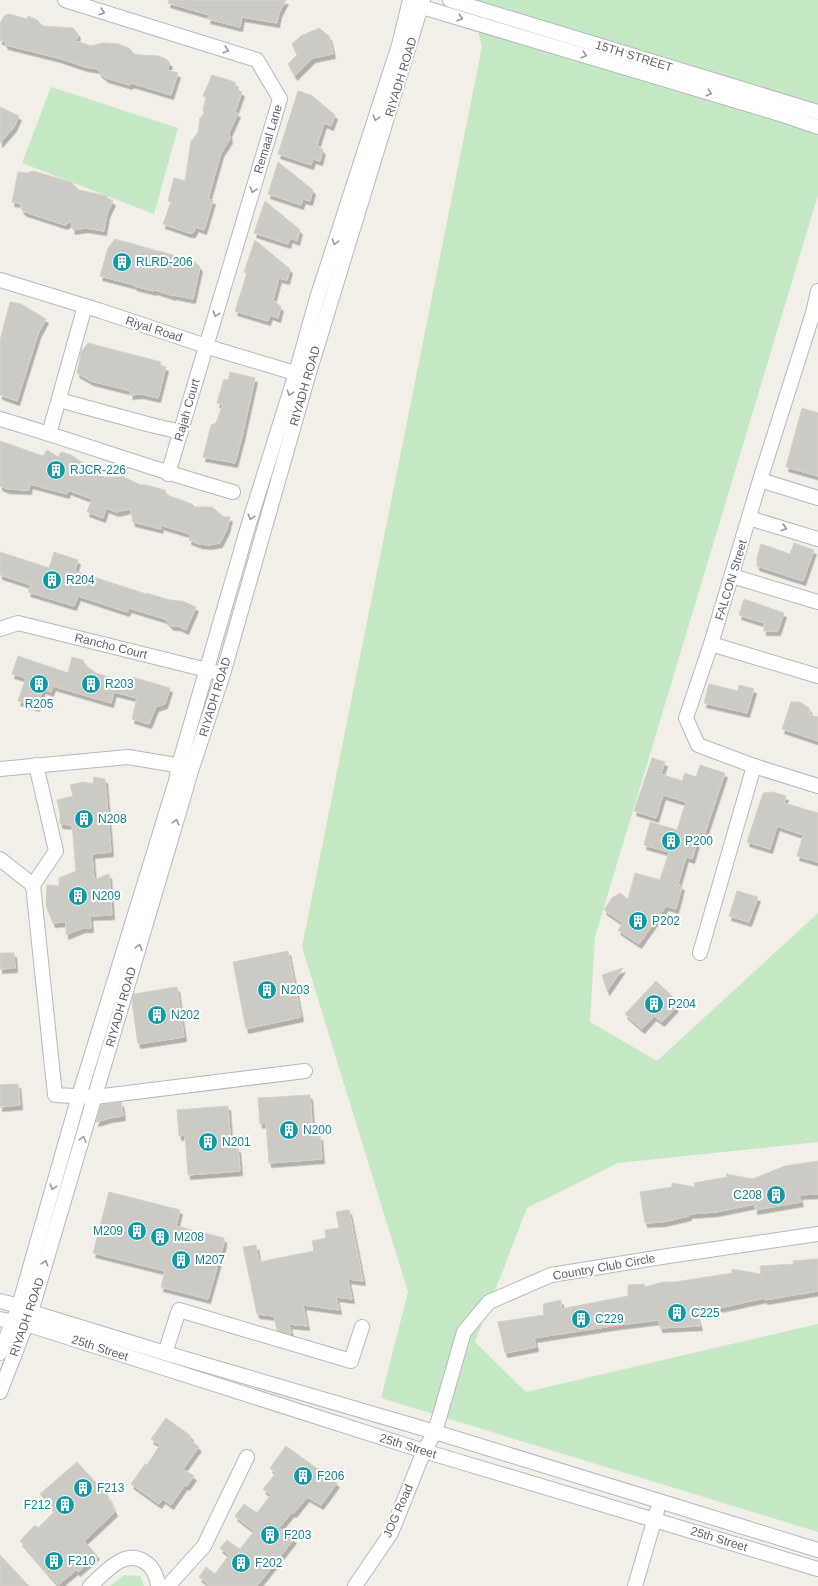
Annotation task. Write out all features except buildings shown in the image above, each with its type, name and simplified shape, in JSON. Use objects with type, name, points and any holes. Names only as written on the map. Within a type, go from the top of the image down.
[{"type":"street","name":"Remaal Lane","points":[[65,0],[257,60],[280,99],[206,346]]},
{"type":"street","name":"RIYADH ROAD","points":[[25,1314],[79,1096],[176,782],[185,767],[223,674],[302,375],[317,298],[399,45],[410,0]]},
{"type":"street","name":"15TH STREET","points":[[450,0],[818,112]]},
{"type":"street","name":"RIYADH ROAD","points":[[0,1392],[95,1097],[185,767],[206,670],[250,520],[302,375],[423,3]]},
{"type":"street","points":[[423,3],[818,127]]},
{"type":"street","name":"Riyal Road","points":[[0,280],[302,375]]},
{"type":"street","name":"FALCON Street","points":[[818,291],[815,314],[760,480],[711,644],[686,718],[698,745],[754,766],[818,786]]},
{"type":"street","points":[[49,434],[84,306]]},
{"type":"street","name":"Rajah Court","points":[[168,474],[206,346]]},
{"type":"street","points":[[59,400],[181,432]]},
{"type":"street","points":[[0,419],[168,474],[233,492]]},
{"type":"street","points":[[760,480],[818,498]]},
{"type":"street","points":[[749,518],[818,538]]},
{"type":"street","points":[[732,576],[818,602]]},
{"type":"street","name":"Rancho Court","points":[[0,629],[18,623],[223,674]]},
{"type":"street","points":[[711,644],[818,676]]},
{"type":"street","points":[[0,769],[128,757],[185,767]]},
{"type":"street","points":[[36,765],[56,851],[32,885],[55,1095],[95,1097],[306,1071]]},
{"type":"street","points":[[700,953],[754,766]]},
{"type":"street","points":[[0,859],[32,885]]},
{"type":"street","name":"Country Club Circle","points":[[436,1432],[464,1332],[489,1302],[551,1275],[818,1234]]},
{"type":"street","name":"25th Street","points":[[0,1302],[25,1314],[424,1451],[818,1569]]},
{"type":"street","points":[[165,1353],[179,1310],[351,1361],[362,1327]]},
{"type":"street","name":"25th Street","points":[[6,1320],[25,1314],[165,1353],[436,1432],[818,1550]]},
{"type":"street","points":[[0,1353],[6,1320]]},
{"type":"street","name":"JOG Road","points":[[355,1586],[391,1533],[424,1451],[436,1432]]},
{"type":"street","points":[[168,1586],[204,1546],[247,1457]]},
{"type":"street","points":[[635,1586],[660,1501]]},
{"type":"street","points":[[90,1586],[114,1565],[127,1558],[138,1558],[150,1565],[157,1576],[158,1586]]},
{"type":"green space","points":[[470,0],[818,0],[818,195],[595,937],[590,1022],[657,1061],[818,913],[818,1142],[618,1163],[527,1208],[475,1342],[526,1392],[818,1324],[818,1532],[381,1398],[408,1292],[302,947],[482,47]]},
{"type":"green space","points":[[51,87],[178,128],[154,214],[22,163]]},
{"type":"green space","points":[[125,1575],[140,1576],[144,1586],[110,1586]]},
{"type":"place","name":"RLRD-206","points":[[122,262]]},
{"type":"place","name":"RJCR-226","points":[[56,470]]},
{"type":"place","name":"R204","points":[[52,580]]},
{"type":"place","name":"R205","points":[[39,684]]},
{"type":"place","name":"R203","points":[[91,684]]},
{"type":"place","name":"N208","points":[[84,819]]},
{"type":"place","name":"P200","points":[[671,841]]},
{"type":"place","name":"N209","points":[[78,896]]},
{"type":"place","name":"P202","points":[[638,921]]},
{"type":"place","name":"N203","points":[[267,990]]},
{"type":"place","name":"P204","points":[[654,1004]]},
{"type":"place","name":"N202","points":[[157,1015]]},
{"type":"place","name":"N200","points":[[289,1130]]},
{"type":"place","name":"N201","points":[[208,1142]]},
{"type":"place","name":"C208","points":[[776,1195]]},
{"type":"place","name":"M209","points":[[137,1231]]},
{"type":"place","name":"M208","points":[[160,1237]]},
{"type":"place","name":"M207","points":[[181,1260]]},
{"type":"place","name":"C225","points":[[677,1313]]},
{"type":"place","name":"C229","points":[[581,1319]]},
{"type":"place","name":"F206","points":[[303,1476]]},
{"type":"place","name":"F213","points":[[83,1488]]},
{"type":"place","name":"F212","points":[[65,1505]]},
{"type":"place","name":"F203","points":[[270,1535]]},
{"type":"place","name":"F210","points":[[54,1561]]},
{"type":"place","name":"F202","points":[[241,1563]]}]
